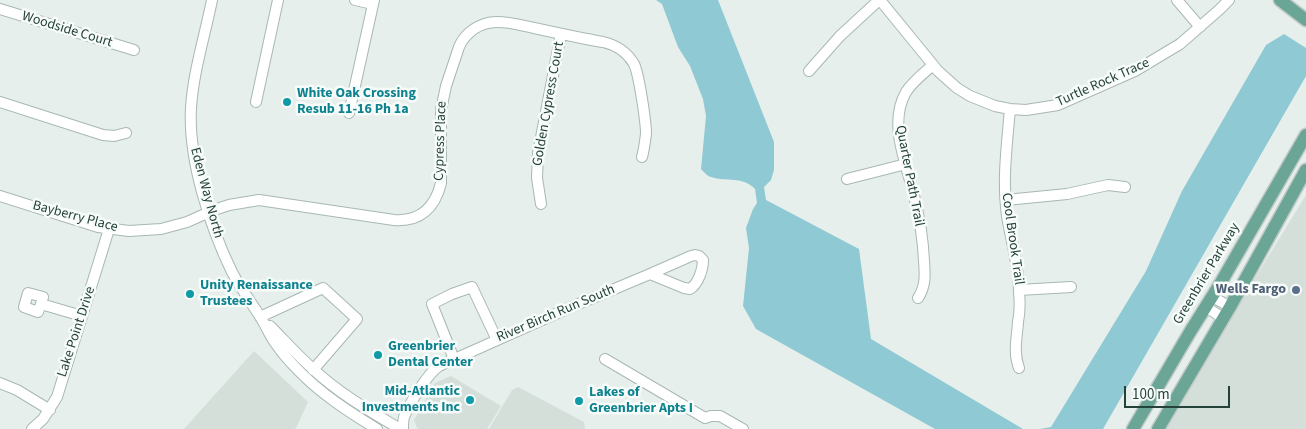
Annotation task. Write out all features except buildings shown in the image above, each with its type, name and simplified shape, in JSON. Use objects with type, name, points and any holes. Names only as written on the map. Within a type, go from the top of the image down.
[{"type":"main road","points":[[1280,0],[1306,20]]},
{"type":"main road","name":"Greenbrier Parkway","points":[[1133,429],[1306,135]]},
{"type":"main road","points":[[1158,429],[1227,312],[1306,170]]},
{"type":"street","name":"Eden Way North","points":[[212,0],[193,93],[191,120],[194,159],[209,213],[222,248],[233,273],[250,303],[276,344],[299,371],[332,399],[377,429]]},
{"type":"street","points":[[256,102],[278,0]]},
{"type":"street","points":[[350,113],[374,2],[355,0]]},
{"type":"street","points":[[809,72],[840,36],[880,0]]},
{"type":"street","name":"Turtle Rock Trace","points":[[880,0],[948,81],[970,96],[995,106],[1026,110],[1058,105],[1148,64],[1180,44],[1229,0]]},
{"type":"street","points":[[1177,0],[1200,27]]},
{"type":"street","name":"Woodside Court","points":[[0,9],[134,50]]},
{"type":"street","name":"Cypress Place","points":[[209,213],[230,205],[259,200],[402,221],[417,217],[428,209],[435,200],[441,183],[441,104],[459,47],[470,32],[483,24],[501,22],[610,44],[625,52],[634,64],[646,129],[642,157]]},
{"type":"street","name":"Golden Cypress Court","points":[[541,204],[537,178],[538,153],[561,34]]},
{"type":"street","name":"Quarter Path Trail","points":[[918,298],[923,290],[924,283],[924,254],[917,207],[898,131],[898,118],[900,108],[911,85],[934,65]]},
{"type":"street","points":[[0,102],[103,135],[114,136],[126,133]]},
{"type":"street","name":"Cool Brook Trail","points":[[1010,109],[1005,162],[1006,200],[1020,290],[1015,346],[1019,368]]},
{"type":"street","points":[[847,179],[906,164]]},
{"type":"street","points":[[1006,200],[1067,194],[1108,185],[1125,187]]},
{"type":"street","name":"Bayberry Place","points":[[0,196],[78,221],[109,229],[129,231],[161,229],[187,222],[209,213]]},
{"type":"street","name":"Lake Point Drive","points":[[32,429],[50,410],[56,397],[109,229]]},
{"type":"street","name":"River Birch Run South","points":[[399,426],[428,376],[439,366],[691,256],[699,256],[703,260],[703,266],[696,285],[690,289],[650,274]]},
{"type":"street","points":[[454,359],[432,304],[452,294],[472,286],[497,340]]},
{"type":"street","points":[[260,317],[323,288],[357,318],[314,370]]},
{"type":"street","points":[[1020,290],[1071,288]]},
{"type":"street","points":[[1209,302],[1227,312]]},
{"type":"street","points":[[41,304],[82,316]]},
{"type":"street","name":"Eden Way North","points":[[260,317],[314,370],[346,396],[399,426]]},
{"type":"street","points":[[605,360],[701,416],[706,418],[720,416],[743,429]]},
{"type":"street","points":[[0,383],[22,393],[50,410]]},
{"type":"shaded area","points":[[1306,195],[1306,429],[1165,429],[1255,278]]},
{"type":"shaded area","points":[[254,351],[308,402],[296,428],[184,429]]},
{"type":"shaded area","points":[[451,376],[501,406],[487,429],[417,428],[414,420],[435,383]]},
{"type":"shaded area","points":[[518,387],[584,422],[585,429],[489,429],[512,390]]},
{"type":"water","points":[[656,0],[718,0],[774,142],[774,170],[771,180],[764,187],[766,200],[859,249],[871,339],[1023,429],[935,429],[756,329],[743,306],[749,248],[746,228],[757,203],[755,189],[745,182],[710,176],[701,169],[706,116],[703,99],[690,66],[678,47],[662,4]]},
{"type":"water","points":[[1284,34],[1306,48],[1306,76],[1103,429],[1040,429],[1051,427],[1146,271],[1182,191],[1266,45]]},
{"type":"place","name":"White Oak Crossing Resub 11-16 Ph 1a","points":[[287,102]]},
{"type":"place","name":"Wells Fargo","points":[[1296,290]]},
{"type":"place","name":"Unity Renaissance Trustees","points":[[190,294]]},
{"type":"place","name":"Greenbrier Dental Center","points":[[378,355]]},
{"type":"place","name":"Mid-Atlantic Investments Inc","points":[[470,400]]},
{"type":"place","name":"Lakes of Greenbrier Apts I","points":[[579,401]]}]
